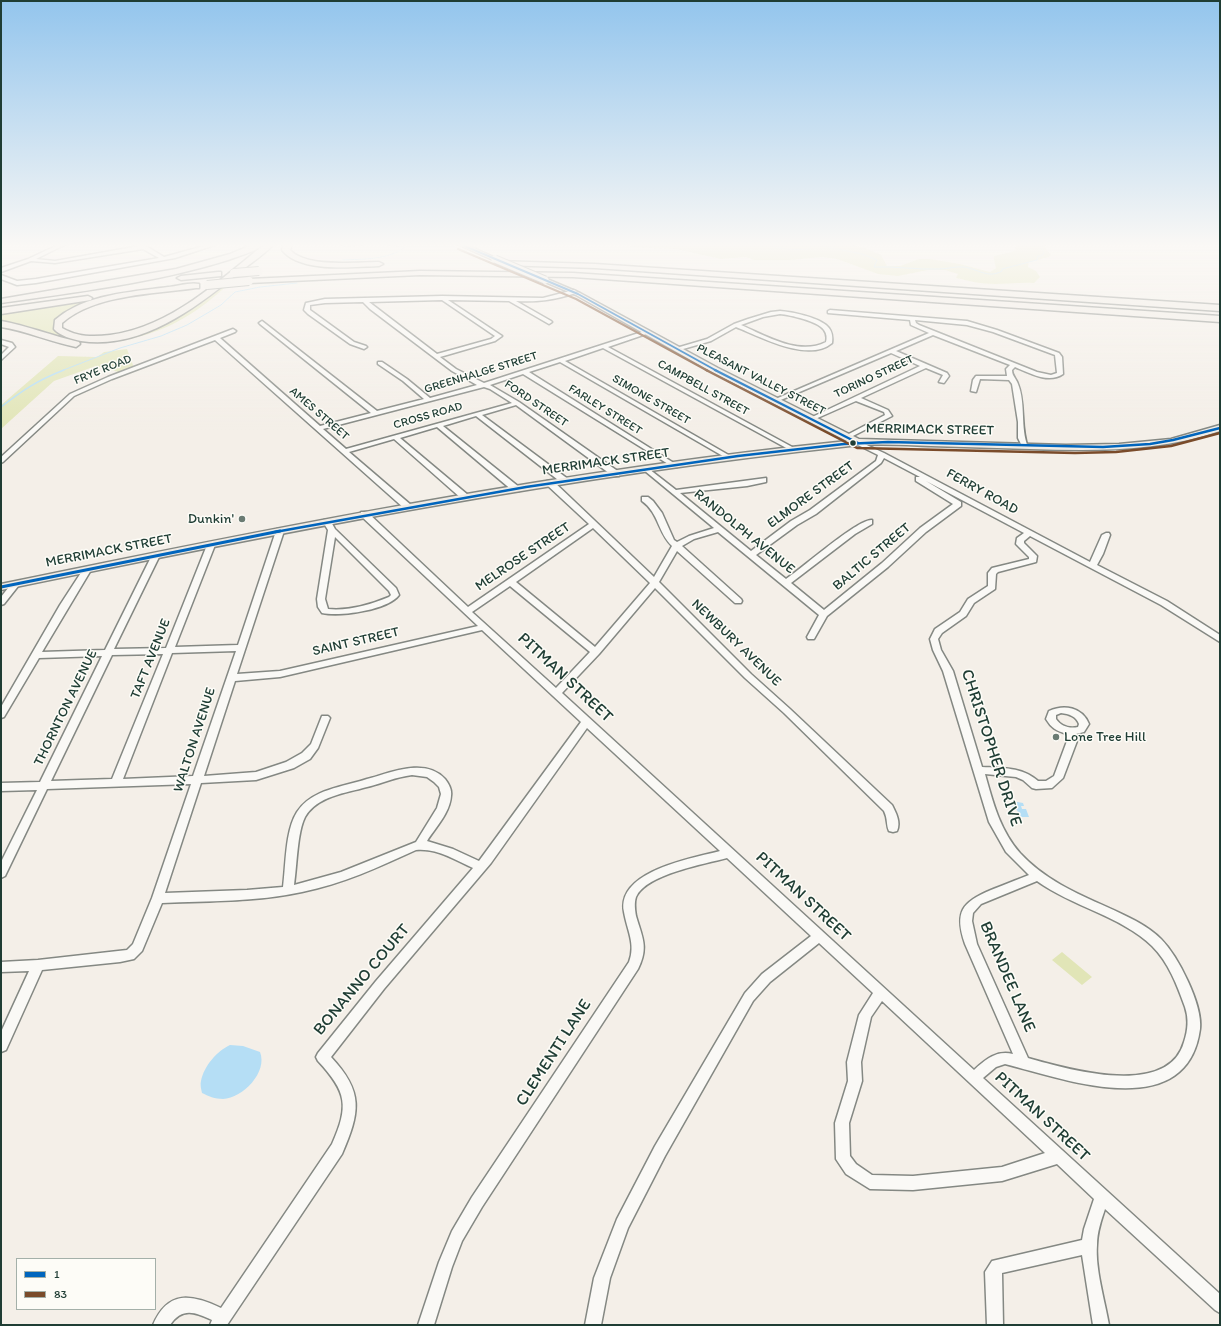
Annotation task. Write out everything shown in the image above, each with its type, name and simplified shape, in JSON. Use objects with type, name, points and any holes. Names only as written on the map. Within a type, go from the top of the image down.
[{"type":"highway","points":[[1,311],[36,306]]},
{"type":"highway","points":[[83,306],[65,314],[58,322],[58,329],[69,336],[96,339],[126,335],[158,325],[191,306]]},
{"type":"highway","points":[[1,324],[24,328],[55,340],[72,343],[100,344],[136,338],[163,329],[189,316],[202,306]]},
{"type":"highway","points":[[1027,306],[1220,319]]},
{"type":"highway","points":[[1188,306],[1220,308]]},
{"type":"main road","name":"PLEASANT VALLEY STREET","points":[[599,306],[676,349],[774,401],[858,443]]},
{"type":"main road","points":[[819,446],[830,437],[831,432],[828,428]]},
{"type":"main road","name":"MERRIMACK STREET","points":[[1,587],[280,531],[330,526],[364,514],[550,483],[819,446],[885,442],[1086,448],[1170,441],[1198,435],[1220,428]]},
{"type":"main road","points":[[882,454],[882,446],[885,442]]},
{"type":"street","points":[[308,306],[307,310],[310,313],[352,343],[364,347]]},
{"type":"street","name":"FORD STREET","points":[[370,306],[466,377],[492,388],[516,403],[616,474]]},
{"type":"street","points":[[437,356],[496,340],[499,336],[454,306]]},
{"type":"street","points":[[521,306],[549,322]]},
{"type":"street","points":[[676,349],[709,340],[736,325],[774,312],[792,313],[824,326],[830,335],[829,343],[820,349],[807,350],[736,325]]},
{"type":"street","points":[[830,312],[912,318],[967,323],[995,331],[1057,354],[1060,358],[1061,373],[1056,376],[1046,376],[1014,365],[917,326],[913,324],[912,318]]},
{"type":"street","points":[[262,323],[377,414]]},
{"type":"street","name":"FRYE ROAD","points":[[1,462],[72,395],[110,378],[233,331]]},
{"type":"street","name":"GREENHALGE STREET","points":[[319,428],[483,385],[647,332]]},
{"type":"street","points":[[774,401],[931,334]]},
{"type":"street","name":"AMES STREET","points":[[216,338],[408,507]]},
{"type":"street","points":[[1,342],[12,345],[10,351],[1,358]]},
{"type":"street","name":"CAMPBELL STREET","points":[[603,346],[792,450]]},
{"type":"street","points":[[890,351],[945,374],[946,376],[942,382]]},
{"type":"street","name":"SIMONE STREET","points":[[560,360],[730,458]]},
{"type":"street","points":[[380,363],[405,380],[429,400]]},
{"type":"street","points":[[1014,365],[1008,370],[1015,384],[1022,427],[1021,438],[1025,447]]},
{"type":"street","name":"TORINO STREET","points":[[810,419],[924,366]]},
{"type":"street","name":"FARLEY STREET","points":[[524,372],[675,466]]},
{"type":"street","points":[[974,391],[978,377],[1012,378]]},
{"type":"street","points":[[847,437],[888,416],[886,411],[855,398]]},
{"type":"street","name":"CROSS ROAD","points":[[345,451],[516,403]]},
{"type":"street","points":[[477,414],[565,481]]},
{"type":"street","points":[[438,425],[516,489]]},
{"type":"street","points":[[395,437],[465,497]]},
{"type":"street","name":"FERRY ROAD","points":[[858,443],[882,454],[1164,603],[1220,639]]},
{"type":"street","name":"BALTIC STREET","points":[[811,637],[824,614],[885,565],[924,530],[958,504],[887,460],[882,454]]},
{"type":"street","name":"ELMORE STREET","points":[[751,555],[794,523],[814,512],[879,462],[882,454]]},
{"type":"street","name":"RANDOLPH AVENUE","points":[[647,470],[824,614]]},
{"type":"street","points":[[674,492],[750,486],[763,480]]},
{"type":"street","name":"NEWBURY AVENUE","points":[[550,483],[655,583],[748,676],[787,711],[888,808],[893,818],[893,828]]},
{"type":"street","points":[[644,499],[652,504],[662,518],[666,532],[671,541],[738,602]]},
{"type":"street","name":"PITMAN STREET","points":[[364,514],[880,992],[1220,1304]]},
{"type":"street","points":[[785,583],[802,572],[852,532],[869,522]]},
{"type":"street","name":"MELROSE STREET","points":[[468,611],[594,525]]},
{"type":"street","points":[[330,526],[393,590],[395,595],[392,600],[356,609],[331,612],[325,611],[322,607],[321,599],[330,526]]},
{"type":"street","points":[[557,693],[596,652],[655,583],[670,555],[678,546],[695,536],[719,529]]},
{"type":"street","name":"WALTON AVENUE","points":[[38,965],[130,955],[141,941],[158,898],[280,531]]},
{"type":"street","name":"CHRISTOPHER DRIVE","points":[[974,1078],[992,1062],[1005,1058],[1087,1080],[1116,1083],[1143,1081],[1177,1068],[1186,1056],[1193,1036],[1194,1017],[1181,979],[1174,964],[1158,944],[1148,934],[1134,926],[1060,890],[1037,876],[1013,853],[997,830],[948,671],[935,646],[935,636],[938,632],[960,617],[971,601],[990,590],[992,585],[992,573],[995,570],[1033,560],[1033,556],[1020,544],[1022,537],[1029,533]]},
{"type":"street","points":[[1092,566],[1099,554],[1106,535]]},
{"type":"street","name":"TAFT AVENUE","points":[[116,783],[211,545]]},
{"type":"street","name":"THORNTON AVENUE","points":[[1,873],[156,556]]},
{"type":"street","points":[[1,715],[74,589],[87,570]]},
{"type":"street","points":[[511,582],[596,652]]},
{"type":"street","points":[[1,602],[15,585]]},
{"type":"street","name":"SAINT STREET","points":[[231,678],[280,674],[485,627]]},
{"type":"street","points":[[37,655],[242,648]]},
{"type":"street","points":[[1,787],[251,777],[294,763],[306,756],[315,746],[325,718]]},
{"type":"street","name":"BONANNO COURT","points":[[161,1325],[172,1311],[186,1304],[195,1304],[220,1321],[337,1149],[344,1132],[350,1113],[346,1084],[337,1071],[323,1058],[380,985],[481,867],[588,721]]},
{"type":"street","points":[[978,770],[1022,774],[1036,785],[1048,785],[1058,778],[1072,742],[1071,732]]},
{"type":"street","points":[[288,890],[298,821],[301,815],[311,804],[331,793],[406,772],[419,772],[436,777],[445,789],[445,804],[420,845]]},
{"type":"street","points":[[158,898],[248,895],[288,890],[342,876],[420,845],[434,846],[481,867]]},
{"type":"street","name":"CLEMENTI LANE","points":[[426,1325],[444,1267],[457,1236],[489,1184],[634,965],[638,955],[639,944],[638,934],[629,909],[630,898],[634,890],[640,883],[667,870],[730,853]]},
{"type":"street","name":"BRANDEE LANE","points":[[1024,1063],[971,944],[965,923],[967,912],[977,901],[1037,876]]},
{"type":"street","points":[[593,1325],[602,1278],[622,1224],[660,1151],[750,997],[766,978],[820,936]]},
{"type":"street","points":[[1,967],[38,965],[1,1046]]},
{"type":"street","points":[[880,992],[865,1015],[854,1062],[854,1081],[842,1123],[843,1159],[851,1169],[870,1182],[912,1183],[1002,1174],[1059,1156]]},
{"type":"street","points":[[1101,1325],[1089,1246],[1091,1229],[1102,1196]]},
{"type":"street","points":[[995,1325],[993,1272],[997,1266],[1089,1246]]},
{"type":"green space","points":[[52,306],[87,306],[56,325],[81,339],[142,332],[186,306],[202,306],[172,325],[130,339],[101,343],[63,340],[1,323],[1,313]]},
{"type":"green space","points":[[127,349],[134,368],[122,373],[96,366],[54,381],[1,429],[1,405],[58,356],[97,357],[104,352]]},
{"type":"green space","points":[[1062,952],[1092,977],[1082,985],[1052,960]]},
{"type":"water","points":[[1012,801],[1023,803],[1024,806],[1021,806],[1022,809],[1026,809],[1029,817],[1020,817],[1017,810],[1013,810],[1010,803],[1012,803]]},
{"type":"water","points":[[230,1045],[243,1046],[260,1052],[262,1060],[257,1075],[246,1089],[231,1098],[217,1098],[202,1093],[201,1082],[205,1070],[220,1051]]},
{"type":"waterway","points":[[61,371],[120,348],[161,336],[187,325],[220,306]]},
{"type":"waterway","points":[[1,407],[16,395],[31,386],[64,370]]},
{"type":"transit line","name":"83","points":[[589,306],[713,374],[857,448],[1075,453],[1116,452],[1171,446],[1220,433]]},
{"type":"transit line","name":"1","points":[[599,306],[715,370],[858,443]]},
{"type":"transit line","name":"1","points":[[1,587],[211,544],[421,505],[632,470],[738,456],[844,444],[888,442],[1018,446],[1126,446],[1173,440],[1220,428]]},
{"type":"place","name":"Dunkin'","points":[[242,519]]},
{"type":"place","name":"Lone Tree Hill","points":[[1056,737]]}]
